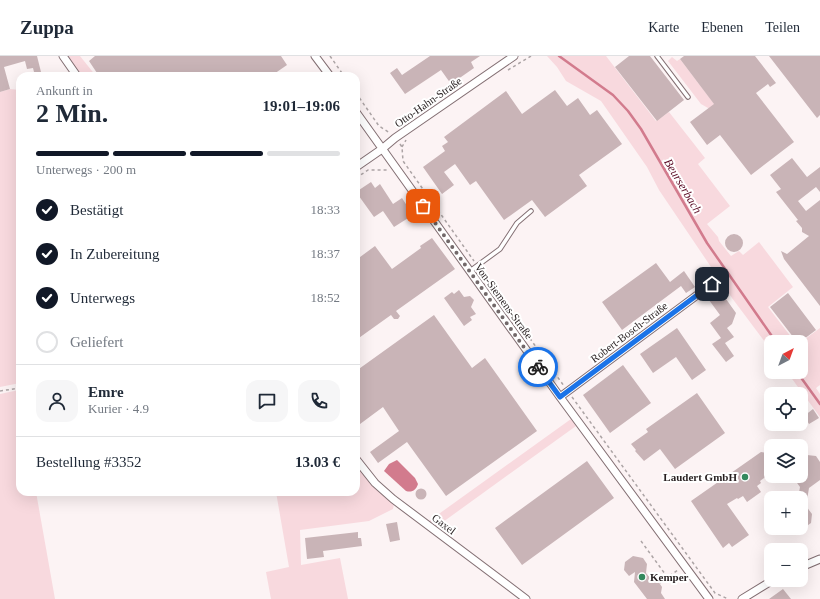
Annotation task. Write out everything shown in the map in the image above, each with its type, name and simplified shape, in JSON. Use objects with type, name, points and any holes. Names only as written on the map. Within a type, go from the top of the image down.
[{"type":"street","points":[[63,56],[74,72]]},
{"type":"street","points":[[315,56],[327,72]]},
{"type":"street","name":"Otto-Hahn-Straße","points":[[360,164],[395,138],[514,56]]},
{"type":"street","name":"Von-Siemens-Straße","points":[[360,118],[560,397],[710,599]]},
{"type":"street","name":"Robert-Bosch-Straße","points":[[560,397],[712,284]]},
{"type":"street","name":"Gaxel","points":[[360,464],[375,482],[393,499],[526,599]]},
{"type":"street","points":[[808,564],[820,559]]},
{"type":"street","points":[[742,599],[764,586]]},
{"type":"lane","points":[[657,56],[688,97]]},
{"type":"lane","points":[[469,271],[500,249],[517,223],[531,212]]},
{"type":"path","points":[[330,56],[341,72]]},
{"type":"path","points":[[360,99],[379,126],[392,134]]},
{"type":"path","points":[[397,141],[402,147],[403,161],[568,391],[715,594],[728,599]]},
{"type":"path","points":[[360,175],[368,170],[387,171],[396,167],[403,161]]},
{"type":"path","points":[[0,391],[16,389]]},
{"type":"path","points":[[642,541],[668,578]]},
{"type":"path","points":[[660,584],[685,565]]},
{"type":"shaded area","points":[[67,56],[80,56],[93,72],[78,72]]},
{"type":"shaded area","points":[[547,56],[606,56],[656,121],[669,112],[705,158],[698,164],[730,206],[707,224],[718,237],[719,241],[731,256],[739,251],[743,255],[759,242],[793,287],[768,307],[790,335],[764,335],[764,341],[732,298],[659,190],[647,167],[601,101],[566,81],[557,67]]},
{"type":"shaded area","points":[[672,57],[677,61],[680,59],[728,122],[722,127],[708,108],[701,104],[668,61]]},
{"type":"shaded area","points":[[10,89],[16,90],[16,384],[0,387],[0,92]]},
{"type":"shaded area","points":[[820,328],[820,385],[816,388],[820,394],[820,417],[808,401],[808,387],[798,387],[792,379],[808,379],[808,337]]},
{"type":"shaded area","points":[[16,391],[16,496],[37,496],[55,599],[0,599],[0,394]]},
{"type":"shaded area","points":[[571,419],[576,426],[436,527],[429,521]]},
{"type":"shaded area","points":[[397,460],[415,478],[418,484],[414,490],[410,492],[406,491],[384,471],[389,464]]},
{"type":"shaded area","points":[[360,470],[371,485],[394,504],[393,509],[369,521],[300,530],[301,565],[340,558],[348,599],[271,599],[266,572],[289,567],[277,496],[360,496]]},
{"type":"building","points":[[0,56],[37,56],[41,72],[34,72],[33,68],[27,69],[25,61],[4,67],[10,89],[0,92]]},
{"type":"building","points":[[95,56],[281,56],[287,65],[277,72],[96,72],[89,61]]},
{"type":"building","points":[[430,56],[480,56],[471,62],[474,68],[451,84],[441,70],[405,94],[390,73],[397,68],[402,75]]},
{"type":"building","points":[[629,56],[650,56],[684,100],[657,121],[615,67]]},
{"type":"building","points":[[684,56],[755,56],[776,83],[770,87],[768,84],[756,93],[794,142],[751,175],[720,135],[707,145],[690,122],[714,104],[680,59]]},
{"type":"building","points":[[769,56],[820,56],[820,115],[817,118]]},
{"type":"building","points":[[555,90],[567,106],[578,98],[590,115],[597,110],[622,144],[579,175],[587,186],[545,217],[532,200],[504,220],[476,181],[470,185],[455,164],[444,172],[454,185],[442,194],[423,167],[445,151],[442,146],[448,142],[444,137],[506,91],[522,114]]},
{"type":"building","points":[[792,158],[807,177],[820,167],[820,192],[816,187],[798,201],[806,211],[820,200],[820,306],[784,259],[781,251],[787,254],[809,236],[802,232],[802,228],[796,221],[798,220],[776,192],[781,189],[770,175]]},
{"type":"building","points":[[371,182],[375,188],[380,184],[393,204],[402,198],[413,215],[394,227],[383,211],[374,217],[360,198],[360,189]]},
{"type":"building","points":[[730,234],[738,234],[743,239],[741,250],[738,252],[730,252],[725,247],[725,239]]},
{"type":"building","points":[[432,238],[455,269],[396,311],[400,316],[398,319],[394,319],[391,315],[360,337],[360,257],[375,246],[392,269],[421,248],[420,246]]},
{"type":"building","points":[[656,263],[670,282],[684,271],[695,287],[686,293],[681,286],[622,330],[602,302]]},
{"type":"building","points":[[459,290],[464,297],[470,296],[474,300],[471,307],[476,314],[470,317],[472,320],[464,326],[444,298],[452,292],[454,294]]},
{"type":"building","points":[[721,292],[736,313],[732,324],[727,328],[734,337],[725,343],[734,356],[726,362],[712,344],[721,338],[710,323],[720,315],[709,300]]},
{"type":"building","points":[[788,293],[816,330],[808,336],[792,335],[770,307]]},
{"type":"building","points":[[434,315],[472,368],[485,358],[537,431],[446,496],[407,442],[378,463],[370,452],[399,431],[383,407],[360,424],[360,368]]},
{"type":"building","points":[[677,328],[706,370],[692,380],[676,357],[653,373],[640,354]]},
{"type":"building","points":[[623,365],[651,403],[610,433],[583,395]]},
{"type":"building","points":[[697,393],[725,433],[675,469],[660,449],[644,461],[631,444],[648,432],[646,429]]},
{"type":"building","points":[[813,409],[819,418],[809,424],[808,413]]},
{"type":"building","points":[[761,452],[764,452],[764,478],[757,486],[761,492],[747,502],[743,496],[727,504],[749,535],[732,547],[729,543],[723,548],[691,501]]},
{"type":"building","points":[[808,455],[816,456],[820,462],[820,480],[809,488],[808,494],[808,491],[799,491],[800,487],[797,483],[808,483]]},
{"type":"building","points":[[587,461],[614,498],[522,565],[495,528]]},
{"type":"building","points":[[419,489],[423,489],[425,490],[425,498],[419,499],[416,496],[416,492]]},
{"type":"building","points":[[808,509],[812,514],[811,523],[808,525]]},
{"type":"building","points":[[397,522],[400,540],[390,542],[386,524]]},
{"type":"building","points":[[358,532],[358,538],[361,538],[362,546],[323,551],[324,557],[307,559],[305,538]]},
{"type":"building","name":"Kemper","points":[[633,556],[643,558],[647,564],[646,573],[651,579],[658,581],[662,587],[661,593],[665,599],[647,599],[634,582],[635,572],[629,576],[624,570],[625,562]]},
{"type":"building","points":[[783,589],[791,599],[769,599]]},
{"type":"waterway","name":"Beurserbach","points":[[559,56],[613,95],[628,111],[641,129],[707,243],[771,335]]},
{"type":"waterway","name":"Beurserbach","points":[[802,379],[820,404]]},
{"type":"way so far","points":[[423,206],[538,367]]},
{"type":"place","name":"Laudert GmbH","points":[[745,477]]},
{"type":"place","name":"Kemper","points":[[642,577]]},
{"type":"route","points":[[538,367],[560,397],[712,284]]}]
